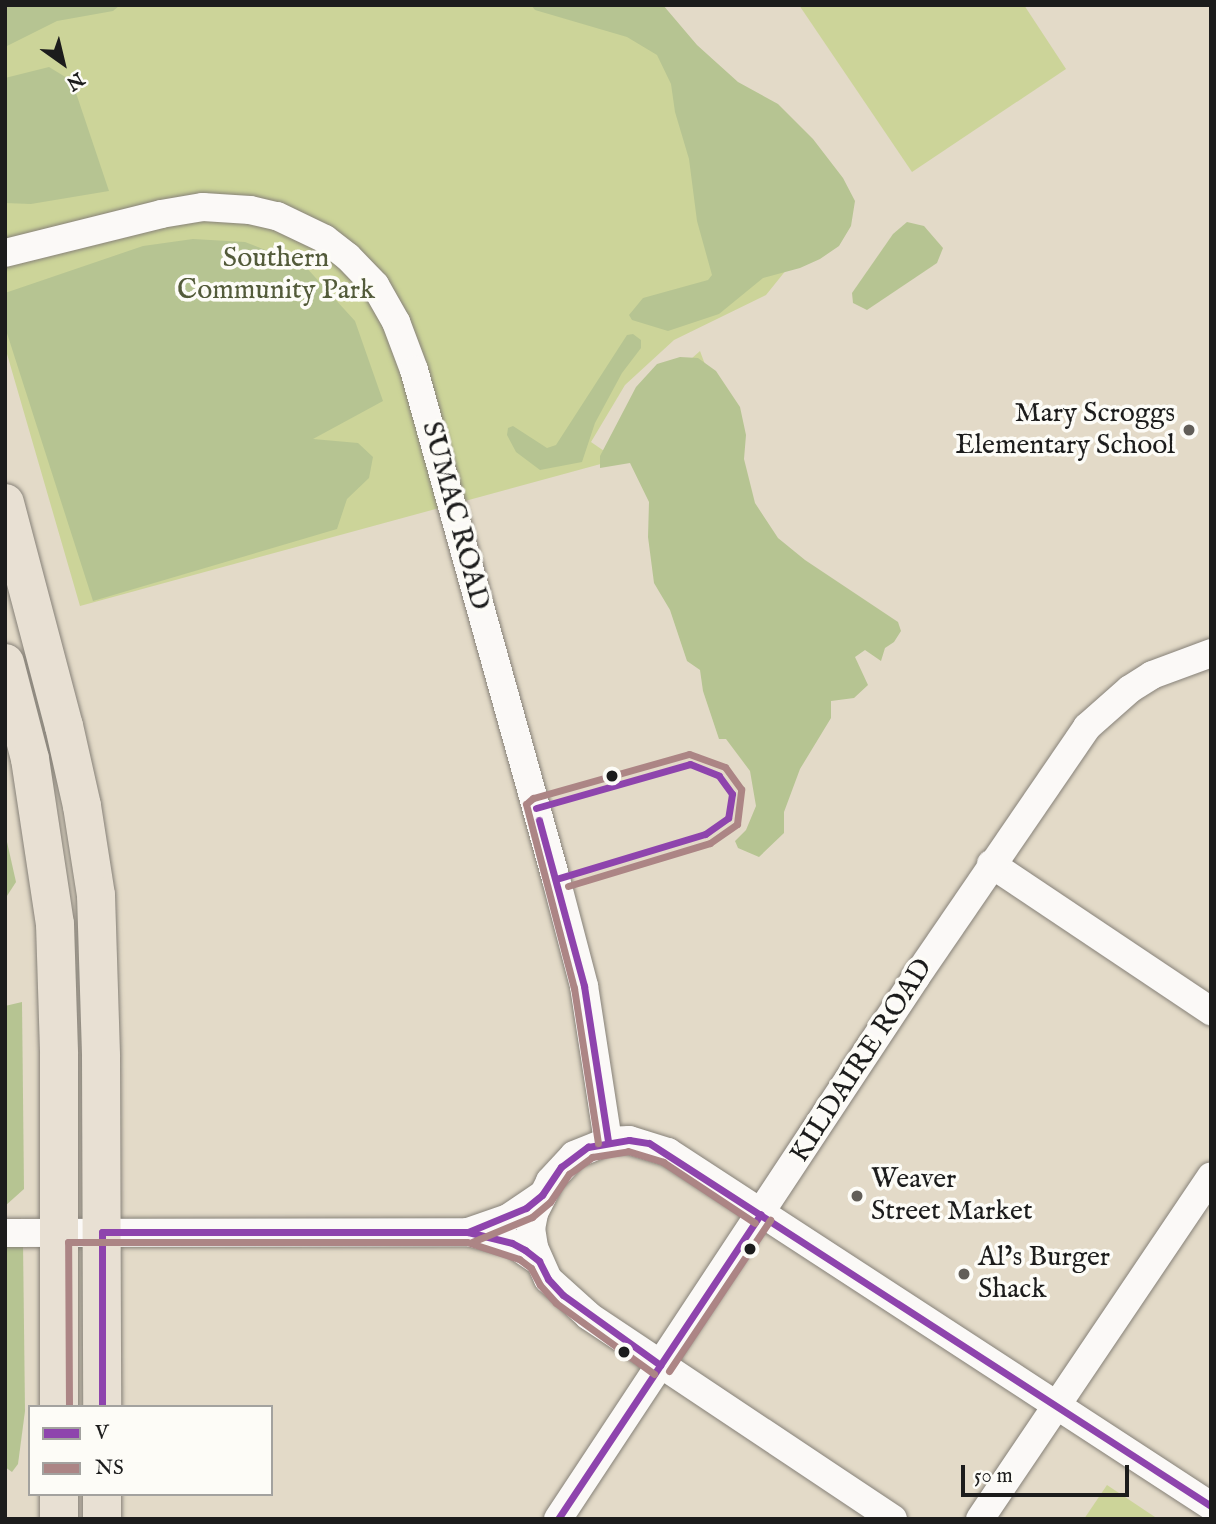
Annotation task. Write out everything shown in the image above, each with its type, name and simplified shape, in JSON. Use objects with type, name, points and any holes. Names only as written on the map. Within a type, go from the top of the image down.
[{"type":"highway","points":[[5,503],[67,739],[96,895],[102,1405]]},
{"type":"highway","points":[[5,663],[30,759],[55,924],[60,1054],[57,1232],[59,1405]]},
{"type":"highway","points":[[59,1496],[60,1519]]},
{"type":"highway","points":[[102,1496],[102,1519]]},
{"type":"street","name":"SUMAC ROAD","points":[[5,253],[161,214],[203,208],[250,210],[277,216],[325,239],[348,257],[374,285],[396,322],[414,370],[552,867],[584,986],[608,1141]]},
{"type":"street","name":"KILDAIRE ROAD","points":[[558,1519],[991,864],[1087,727],[1105,709],[1152,675],[1211,653]]},
{"type":"street","points":[[991,864],[1211,1010]]},
{"type":"street","points":[[893,1519],[660,1365],[563,1295],[548,1279],[539,1261],[531,1229],[534,1213],[542,1195],[561,1167],[574,1155],[608,1141],[629,1140],[668,1152],[1211,1506]]},
{"type":"street","points":[[980,1519],[1211,1177]]},
{"type":"street","points":[[468,1232],[508,1218],[542,1195]]},
{"type":"street","points":[[5,1233],[468,1232],[512,1243],[539,1261]]},
{"type":"green space","name":"Southern Community Park","points":[[5,5],[626,5],[816,233],[766,295],[674,340],[625,385],[591,442],[607,453],[643,402],[700,351],[729,429],[80,606],[5,347]]},
{"type":"green space","points":[[5,5],[120,5],[113,11],[57,21],[5,47]]},
{"type":"green space","points":[[531,5],[663,5],[697,45],[738,82],[778,104],[813,139],[843,178],[855,201],[851,226],[839,246],[800,268],[763,278],[719,314],[668,331],[632,320],[629,315],[643,298],[708,280],[712,275],[697,221],[689,159],[675,112],[671,84],[657,55],[627,37],[535,10]]},
{"type":"green space","points":[[799,5],[1024,5],[1066,69],[912,172]]},
{"type":"green space","points":[[49,67],[72,81],[109,191],[31,204],[5,203],[5,78]]},
{"type":"green space","points":[[907,222],[924,226],[943,248],[937,263],[867,310],[853,303],[852,293],[893,234]]},
{"type":"green space","points":[[193,239],[245,242],[304,265],[355,321],[383,401],[313,439],[358,443],[373,457],[369,478],[347,499],[337,529],[93,601],[5,327],[5,293],[143,246]]},
{"type":"green space","points":[[633,334],[641,340],[641,348],[622,373],[595,423],[582,462],[540,470],[516,452],[507,435],[508,428],[513,426],[547,448],[556,445],[627,335]]},
{"type":"green space","points":[[680,357],[698,358],[716,371],[740,407],[746,435],[744,459],[755,503],[778,538],[805,560],[898,622],[901,631],[894,642],[885,648],[881,661],[865,650],[855,657],[868,685],[854,698],[831,701],[831,718],[800,769],[784,812],[784,833],[759,857],[738,848],[735,841],[746,830],[756,806],[750,771],[726,739],[719,739],[703,691],[700,670],[687,661],[670,610],[654,583],[648,537],[649,502],[630,463],[600,468],[600,456],[636,387],[657,364]]},
{"type":"green space","points":[[5,833],[16,882],[5,899]]},
{"type":"green space","points":[[22,1002],[24,1189],[5,1206],[5,1006]]},
{"type":"green space","points":[[23,1242],[25,1411],[18,1464],[12,1472],[5,1467],[5,1246]]},
{"type":"green space","points":[[1107,1485],[1158,1519],[1084,1519]]},
{"type":"transit line","name":"NS","points":[[568,886],[710,843],[737,824],[741,789],[725,767],[689,754],[533,798],[526,804],[574,988],[598,1143]]},
{"type":"transit line","name":"V","points":[[536,808],[690,764],[719,776],[732,794],[728,818],[705,834],[556,879]]},
{"type":"transit line","name":"V","points":[[539,820],[584,986],[608,1141]]},
{"type":"transit line","name":"V","points":[[102,1232],[468,1232],[526,1208],[542,1195],[561,1167],[588,1147],[629,1140],[649,1143],[1211,1506]]},
{"type":"transit line","name":"NS","points":[[472,1242],[532,1217],[550,1202],[569,1174],[592,1157],[628,1151],[663,1162],[755,1223]]},
{"type":"transit line","name":"V","points":[[558,1519],[761,1214]]},
{"type":"transit line","name":"NS","points":[[669,1371],[770,1220]]},
{"type":"transit line","name":"V","points":[[102,1232],[102,1405]]},
{"type":"transit line","name":"V","points":[[432,1232],[468,1232],[512,1243],[525,1250],[539,1261],[548,1279],[563,1295],[660,1365]]},
{"type":"transit line","name":"NS","points":[[69,1405],[68,1242],[467,1242],[519,1259],[531,1268],[540,1285],[556,1303],[654,1374]]},
{"type":"place","name":"Mary Scroggs Elementary School","points":[[1189,430]]},
{"type":"place","name":"Weaver Street Market","points":[[857,1196]]},
{"type":"place","name":"Al’s Burger Shack","points":[[964,1274]]}]
